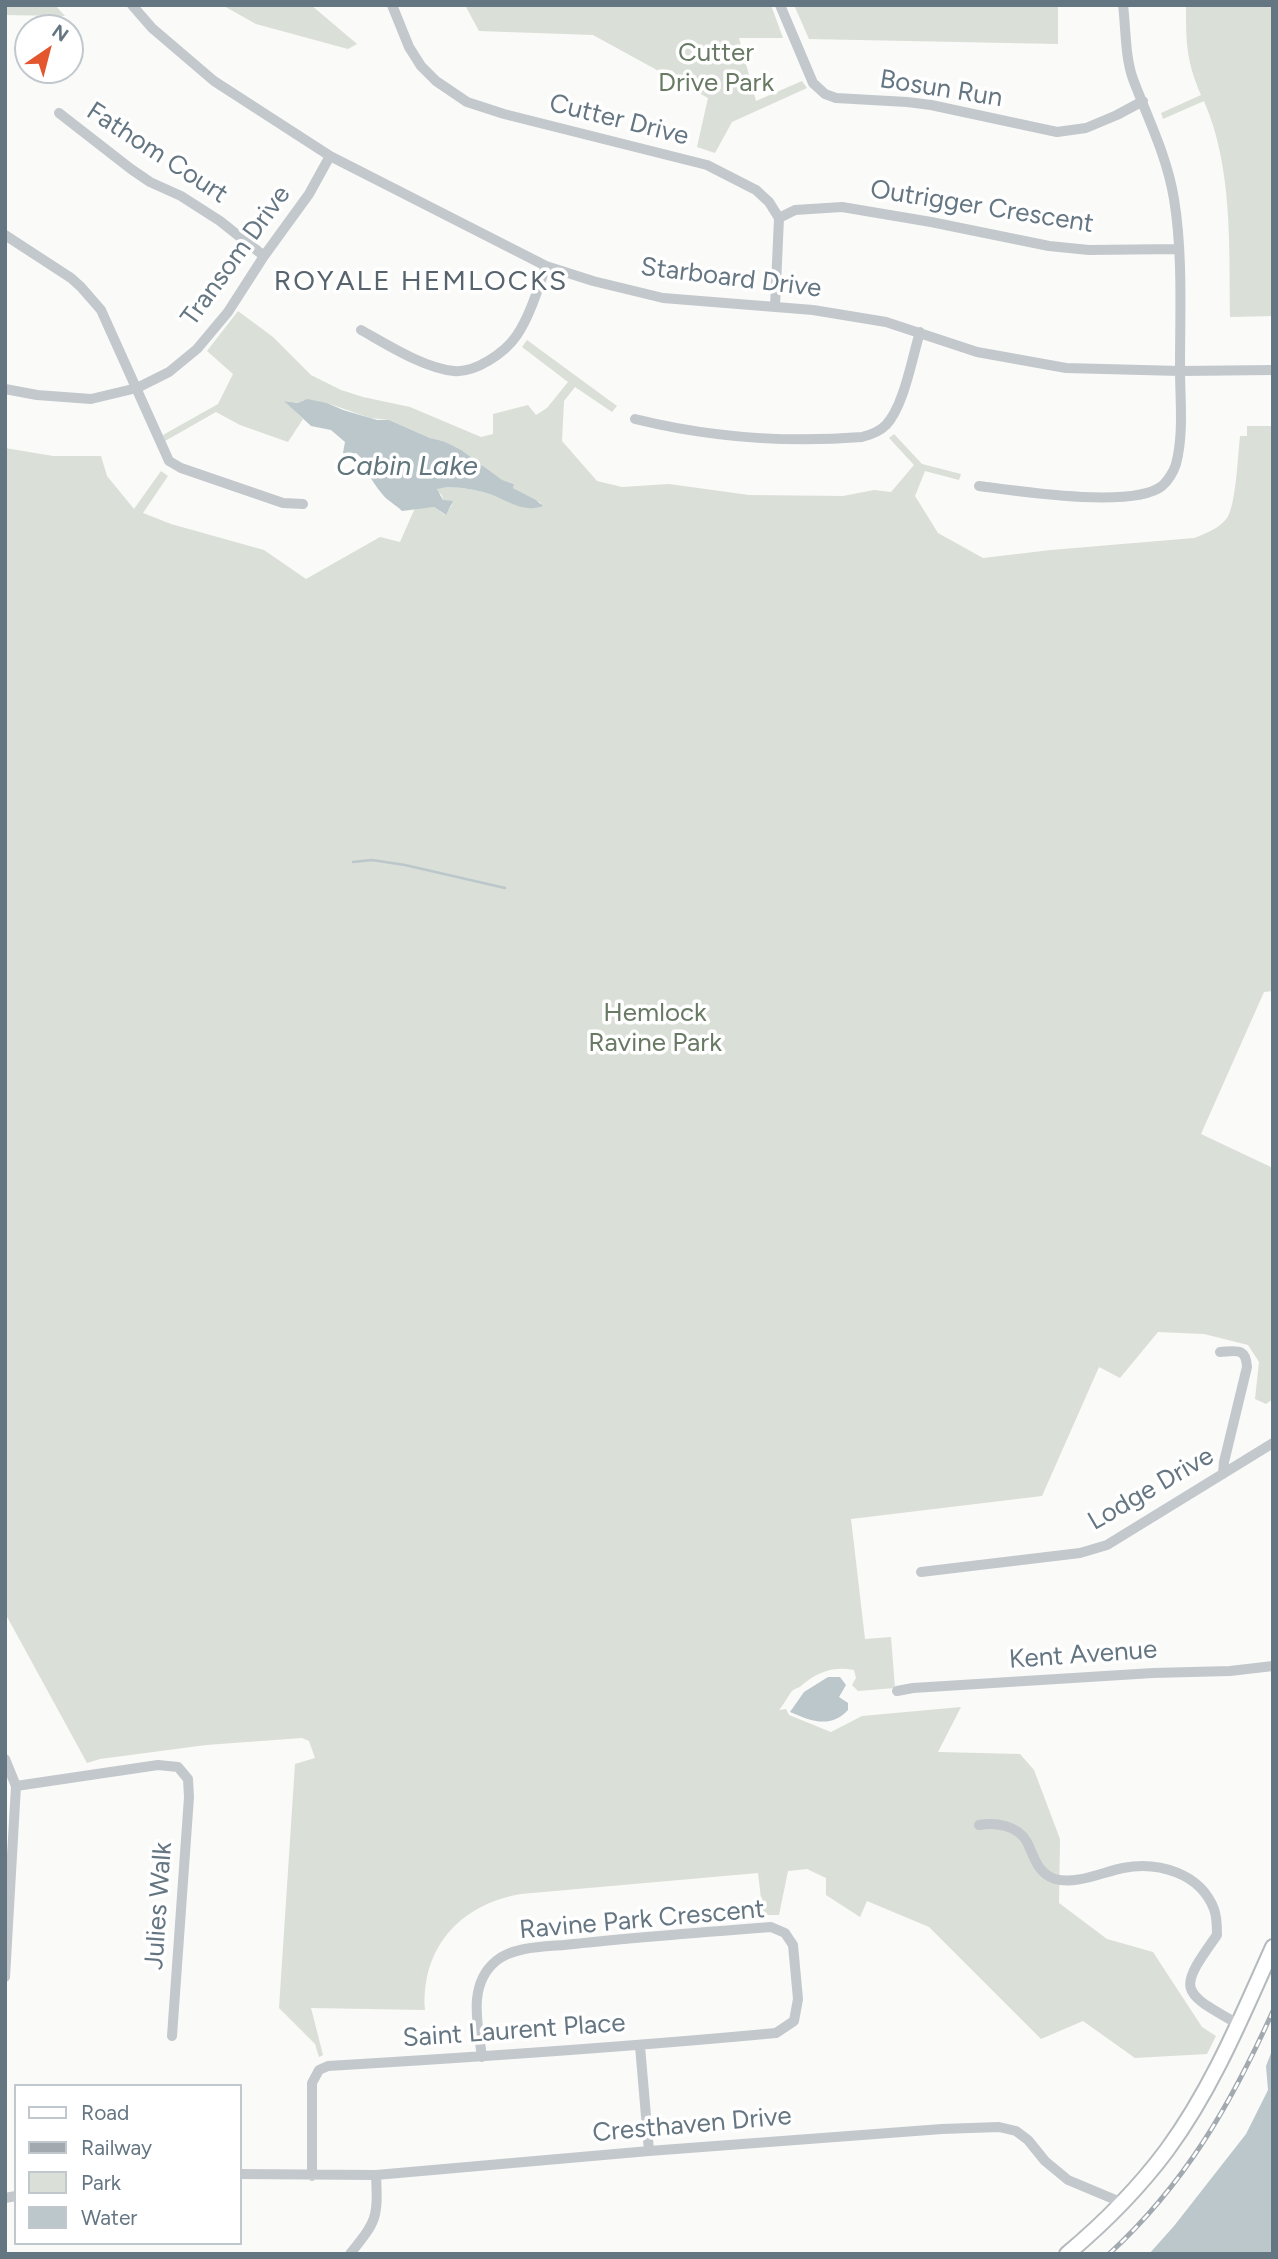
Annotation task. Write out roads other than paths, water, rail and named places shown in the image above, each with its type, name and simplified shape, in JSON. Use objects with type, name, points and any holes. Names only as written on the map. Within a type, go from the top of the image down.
[{"type":"main road","points":[[1067,2254],[1145,2179],[1184,2125],[1238,2024],[1273,1947]]},
{"type":"street","name":"Starboard Drive","points":[[132,5],[152,28],[214,81],[330,156],[546,266],[663,298],[813,310],[886,322],[976,352],[1066,368],[1273,370]]},
{"type":"street","name":"Cutter Drive","points":[[392,5],[409,47],[421,66],[436,81],[467,102],[517,118],[707,166],[756,190],[769,202],[779,218]]},
{"type":"street","name":"Bosun Run","points":[[780,5],[813,83],[825,94],[836,99],[932,105],[1057,132],[1086,128],[1143,101]]},
{"type":"street","points":[[979,486],[1059,497],[1136,495],[1153,492],[1164,484],[1176,466],[1180,440],[1180,371],[1179,249],[1174,200],[1166,162],[1132,77],[1123,5]]},
{"type":"street","name":"Fathom Court","points":[[59,113],[131,169],[211,215],[264,256]]},
{"type":"street","name":"Transom Drive","points":[[5,389],[37,395],[91,399],[137,388],[169,372],[197,349],[228,312],[309,194],[330,156]]},
{"type":"street","name":"Outrigger Crescent","points":[[779,218],[795,210],[842,207],[1049,246],[1089,250],[1179,249]]},
{"type":"street","points":[[775,307],[779,218]]},
{"type":"street","points":[[5,236],[71,278],[92,299],[108,325],[169,461],[181,468],[283,503],[303,504]]},
{"type":"street","points":[[361,330],[435,367],[455,371],[474,369],[495,356],[517,337],[546,266]]},
{"type":"street","points":[[635,419],[660,426],[737,436],[862,438],[884,428],[891,419],[900,399],[920,332]]},
{"type":"street","points":[[1220,1352],[1238,1351],[1247,1357],[1223,1474]]},
{"type":"street","name":"Lodge Drive","points":[[921,1572],[1097,1549],[1123,1537],[1273,1443]]},
{"type":"street","name":"Kent Avenue","points":[[897,1691],[1153,1673],[1230,1671],[1273,1666]]},
{"type":"street","points":[[5,1759],[16,1786],[5,1977]]},
{"type":"street","name":"Julies Walk","points":[[16,1786],[158,1765],[178,1767],[188,1779],[173,2036]]},
{"type":"street","points":[[979,1825],[998,1824],[1021,1835],[1044,1873],[1064,1881],[1139,1865],[1184,1874],[1192,1879],[1214,1907],[1217,1935],[1194,1968],[1190,1981],[1192,1990],[1199,2001],[1238,2024]]},
{"type":"street","name":"Ravine Park Crescent","points":[[482,2057],[476,2004],[480,1983],[496,1961],[514,1952],[611,1940],[771,1927],[785,1933],[793,1945],[798,1999]]},
{"type":"street","name":"Saint Laurent Place","points":[[313,2176],[312,2083],[319,2070],[328,2066],[640,2046],[776,2033],[794,2021],[798,1999]]},
{"type":"street","points":[[640,2046],[649,2151]]},
{"type":"street","name":"Cresthaven Drive","points":[[242,2174],[376,2175],[649,2151],[999,2127],[1016,2131],[1028,2140],[1045,2161],[1068,2180],[1123,2203]]},
{"type":"street","points":[[350,2254],[372,2227],[377,2209],[376,2175]]},
{"type":"water","name":"Cabin Lake","points":[[307,399],[377,420],[389,420],[443,441],[461,450],[502,480],[514,484],[513,488],[543,506],[521,507],[486,493],[449,487],[437,489],[443,500],[453,501],[446,515],[434,507],[402,511],[378,489],[366,468],[367,463],[356,453],[347,456],[343,453],[345,442],[331,430],[311,426],[284,401],[298,403]]},
{"type":"water","points":[[828,1677],[840,1677],[846,1685],[839,1697],[848,1703],[848,1710],[834,1720],[820,1722],[790,1712],[804,1692]]},
{"type":"water","points":[[1273,2048],[1273,2254],[1149,2254],[1246,2134],[1268,2090],[1266,2066]]},
{"type":"waterway","points":[[353,862],[372,860],[405,865],[505,888]]},
{"type":"railway","points":[[1109,2254],[1161,2200],[1204,2141],[1240,2078],[1273,2011]]},
{"type":"district","name":"ROYALE HEMLOCKS","points":[[421,282]]},
{"type":"park label","name":"Cutter Drive Park","points":[[716,68]]},
{"type":"park label","name":"Hemlock Ravine Park","points":[[655,1028]]}]
